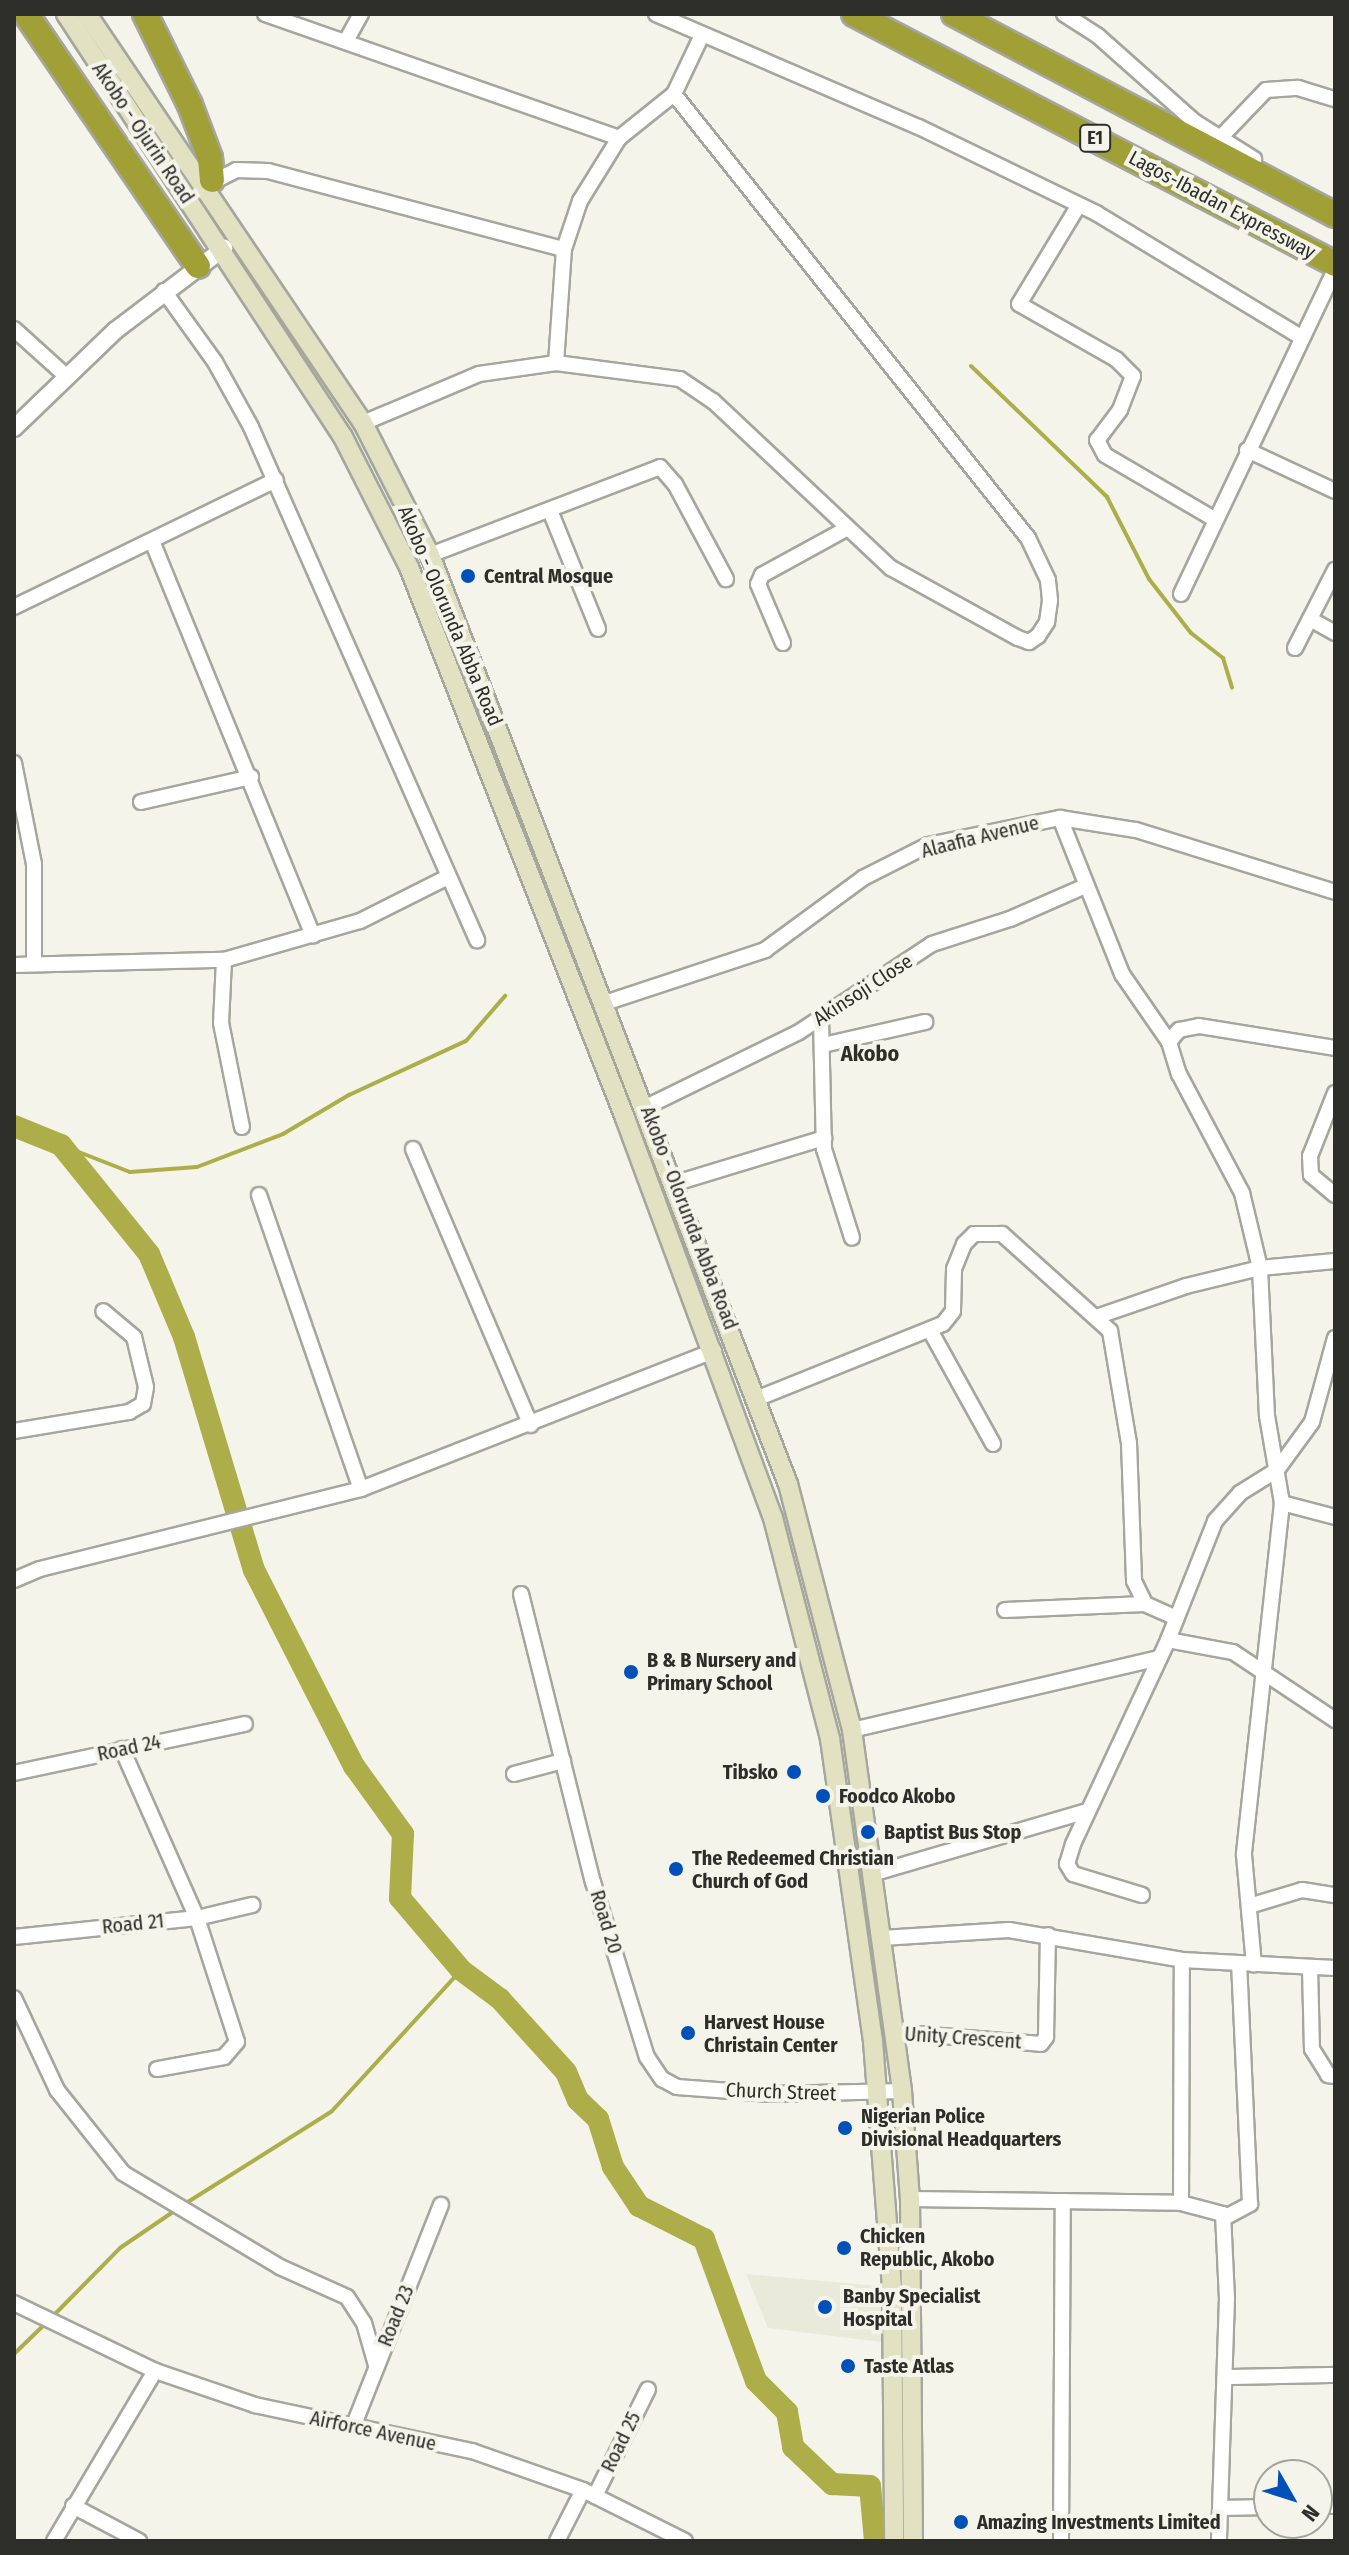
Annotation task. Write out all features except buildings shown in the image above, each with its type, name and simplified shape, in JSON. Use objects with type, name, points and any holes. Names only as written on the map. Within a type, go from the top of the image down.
[{"type":"highway","points":[[26,14],[198,266]]},
{"type":"highway","points":[[145,14],[190,105],[210,158],[211,191]]},
{"type":"highway","name":"Lagos-Ibadan Expressway","points":[[854,14],[1335,267]]},
{"type":"highway","name":"E1","points":[[954,14],[1335,215]]},
{"type":"main road","name":"Akobo - Ojurin Road","points":[[66,14],[124,109],[224,248]]},
{"type":"main road","name":"Akobo - Olorunda Abba Road","points":[[87,14],[211,191],[363,423],[430,555],[676,1183],[804,1536],[852,1730],[875,1873],[902,2091],[910,2199],[913,2541]]},
{"type":"main road","name":"Akobo - Olorunda Abba Road","points":[[224,248],[343,437],[394,539],[634,1142],[714,1351],[785,1555],[837,1781],[877,2093],[892,2290],[894,2541]]},
{"type":"main road","points":[[394,539],[417,528]]},
{"type":"main road","points":[[634,1142],[656,1133]]},
{"type":"main road","points":[[837,1781],[859,1777]]},
{"type":"street","points":[[265,14],[619,138]]},
{"type":"street","points":[[346,41],[361,14]]},
{"type":"street","points":[[656,14],[919,127],[1077,208],[1096,213],[1301,337]]},
{"type":"street","points":[[1064,14],[1098,36],[1220,138],[1335,201]]},
{"type":"street","points":[[556,363],[564,249],[580,201],[619,138],[674,94],[702,35]]},
{"type":"street","points":[[1220,138],[1266,90],[1298,88],[1335,99]]},
{"type":"street","points":[[363,423],[479,374],[556,363],[680,379],[713,401],[891,568],[1029,642],[1047,622],[1048,580],[1028,538],[674,94]]},
{"type":"street","points":[[211,191],[236,170],[268,171],[564,249]]},
{"type":"street","points":[[1077,208],[1019,304],[1116,359],[1133,376],[1120,410],[1097,440],[1105,455],[1214,519]]},
{"type":"street","points":[[14,428],[66,376],[164,291],[224,248]]},
{"type":"street","points":[[1181,594],[1335,267]]},
{"type":"street","points":[[164,291],[232,391],[276,480],[361,669],[446,878],[477,940]]},
{"type":"street","points":[[14,329],[66,376]]},
{"type":"street","points":[[1247,450],[1335,491]]},
{"type":"street","points":[[430,555],[551,513],[660,467],[675,484],[726,579]]},
{"type":"street","points":[[14,607],[276,480]]},
{"type":"street","points":[[551,513],[598,629]]},
{"type":"street","points":[[783,643],[758,584],[762,575],[846,529]]},
{"type":"street","points":[[152,541],[313,935]]},
{"type":"street","points":[[1295,648],[1335,570]]},
{"type":"street","points":[[1310,619],[1335,633]]},
{"type":"street","points":[[14,763],[34,864],[34,964]]},
{"type":"street","points":[[141,802],[251,777]]},
{"type":"street","points":[[1060,818],[1122,974],[1169,1042],[1179,1074],[1242,1193],[1260,1268],[1267,1416],[1282,1503],[1244,1855],[1249,1906],[1246,1964],[1250,2204],[1224,2218]]},
{"type":"street","name":"Alaafia Avenue","points":[[605,1003],[765,950],[863,878],[928,845],[1060,818],[1136,830],[1335,892]]},
{"type":"street","points":[[14,965],[224,960],[360,921],[446,878]]},
{"type":"street","name":"Akinsoji Close","points":[[646,1107],[821,1019],[932,944],[1010,919],[1085,886]]},
{"type":"street","points":[[224,960],[221,1023],[242,1127]]},
{"type":"street","points":[[821,1019],[827,1165],[852,1238]]},
{"type":"street","points":[[823,1045],[925,1022]]},
{"type":"street","points":[[1169,1042],[1179,1030],[1199,1026],[1335,1048]]},
{"type":"street","points":[[1335,1093],[1310,1156],[1311,1175],[1335,1195]]},
{"type":"street","points":[[676,1183],[824,1138]]},
{"type":"street","points":[[413,1149],[531,1425]]},
{"type":"street","points":[[259,1195],[361,1489]]},
{"type":"street","points":[[756,1399],[931,1332],[953,1311],[954,1269],[974,1234],[1002,1234],[1110,1331],[1122,1377],[1134,1581],[1145,1604]]},
{"type":"street","points":[[1096,1317],[1186,1286],[1260,1268],[1335,1261]]},
{"type":"street","points":[[14,1431],[129,1412],[143,1404],[146,1387],[134,1337],[103,1311]]},
{"type":"street","points":[[931,1332],[993,1444]]},
{"type":"street","points":[[1142,1895],[1068,1869],[1087,1811],[1168,1640],[1215,1521],[1240,1493],[1277,1470],[1312,1422],[1335,1338]]},
{"type":"street","points":[[14,1580],[40,1569],[229,1526],[361,1489],[714,1351]]},
{"type":"street","points":[[1282,1503],[1335,1517]]},
{"type":"street","name":"Road 20","points":[[521,1594],[563,1761],[647,2057],[662,2079]]},
{"type":"street","points":[[1005,1610],[1145,1604],[1176,1618]]},
{"type":"street","points":[[1168,1640],[1221,1648],[1263,1670],[1335,1720]]},
{"type":"street","points":[[852,1730],[1160,1658]]},
{"type":"street","name":"Road 24","points":[[14,1773],[245,1724]]},
{"type":"street","points":[[122,1749],[197,1918],[237,2042],[224,2057],[157,2069]]},
{"type":"street","points":[[514,1774],[563,1761]]},
{"type":"street","points":[[875,1873],[1087,1811]]},
{"type":"street","points":[[1249,1906],[1302,1890],[1335,1895]]},
{"type":"street","name":"Road 21","points":[[14,1937],[197,1918],[252,1905]]},
{"type":"street","points":[[882,1938],[1009,1930],[1182,1960],[1335,1968]]},
{"type":"street","name":"Unity Crescent","points":[[893,2032],[1041,2044],[1046,2037],[1048,1935]]},
{"type":"street","points":[[1181,2203],[1182,1960]]},
{"type":"street","points":[[1310,1968],[1312,2049],[1321,2066],[1335,2076]]},
{"type":"street","points":[[14,1998],[57,2090],[123,2173],[280,2267],[347,2297],[364,2323],[376,2365]]},
{"type":"street","name":"Church Street","points":[[662,2079],[677,2087],[771,2094],[902,2091]]},
{"type":"street","points":[[910,2199],[1181,2203],[1214,2208],[1224,2218],[1226,2377],[1219,2541]]},
{"type":"street","points":[[1061,2541],[1063,2201]]},
{"type":"street","name":"Road 23","points":[[353,2427],[441,2205]]},
{"type":"street","name":"Airforce Avenue","points":[[14,2303],[155,2371],[255,2405],[472,2451],[589,2493],[685,2541]]},
{"type":"street","points":[[54,2541],[155,2371]]},
{"type":"street","points":[[1226,2377],[1335,2375]]},
{"type":"street","name":"Road 25","points":[[557,2541],[589,2493],[648,2389]]},
{"type":"street","points":[[73,2506],[139,2541]]},
{"type":"street","points":[[1220,2508],[1253,2507]]},
{"type":"shaded area","name":"Banby Specialist Hospital","points":[[746,2274],[890,2287],[890,2343],[768,2328]]},
{"type":"waterway","points":[[971,366],[1107,497],[1149,579],[1191,633],[1223,658],[1232,688]]},
{"type":"waterway","points":[[61,1145],[130,1172],[197,1167],[283,1134],[349,1095],[466,1041],[505,996]]},
{"type":"waterway","points":[[14,1126],[61,1145],[149,1254],[184,1337],[254,1570],[354,1766],[403,1834],[400,1898],[461,1970],[500,1999],[566,2072],[578,2100],[598,2119],[613,2167],[639,2206],[704,2239],[756,2381],[787,2412],[793,2447],[832,2484],[870,2486],[875,2541]]},
{"type":"waterway","points":[[183,2205],[332,2111],[461,1970]]},
{"type":"waterway","points":[[53,2316],[120,2248],[176,2210]]},
{"type":"waterway","points":[[14,2354],[47,2322]]},
{"type":"place","name":"Central Mosque","points":[[468,576]]},
{"type":"place","name":"B & B Nursery and Primary School","points":[[631,1672]]},
{"type":"place","name":"Tibsko","points":[[794,1772]]},
{"type":"place","name":"Foodco Akobo","points":[[823,1796]]},
{"type":"place","name":"Baptist Bus Stop","points":[[868,1832]]},
{"type":"place","name":"The Redeemed Christian Church of God","points":[[676,1869]]},
{"type":"place","name":"Harvest House Christain Center","points":[[688,2033]]},
{"type":"place","name":"Nigerian Police Divisional Headquarters","points":[[845,2128]]},
{"type":"place","name":"Chicken Republic, Akobo","points":[[844,2248]]},
{"type":"place","name":"Banby Specialist Hospital","points":[[825,2307]]},
{"type":"place","name":"Taste Atlas","points":[[848,2366]]},
{"type":"place","name":"Amazing Investments Limited","points":[[961,2522]]},
{"type":"district","name":"Akobo","points":[[870,1054]]}]
